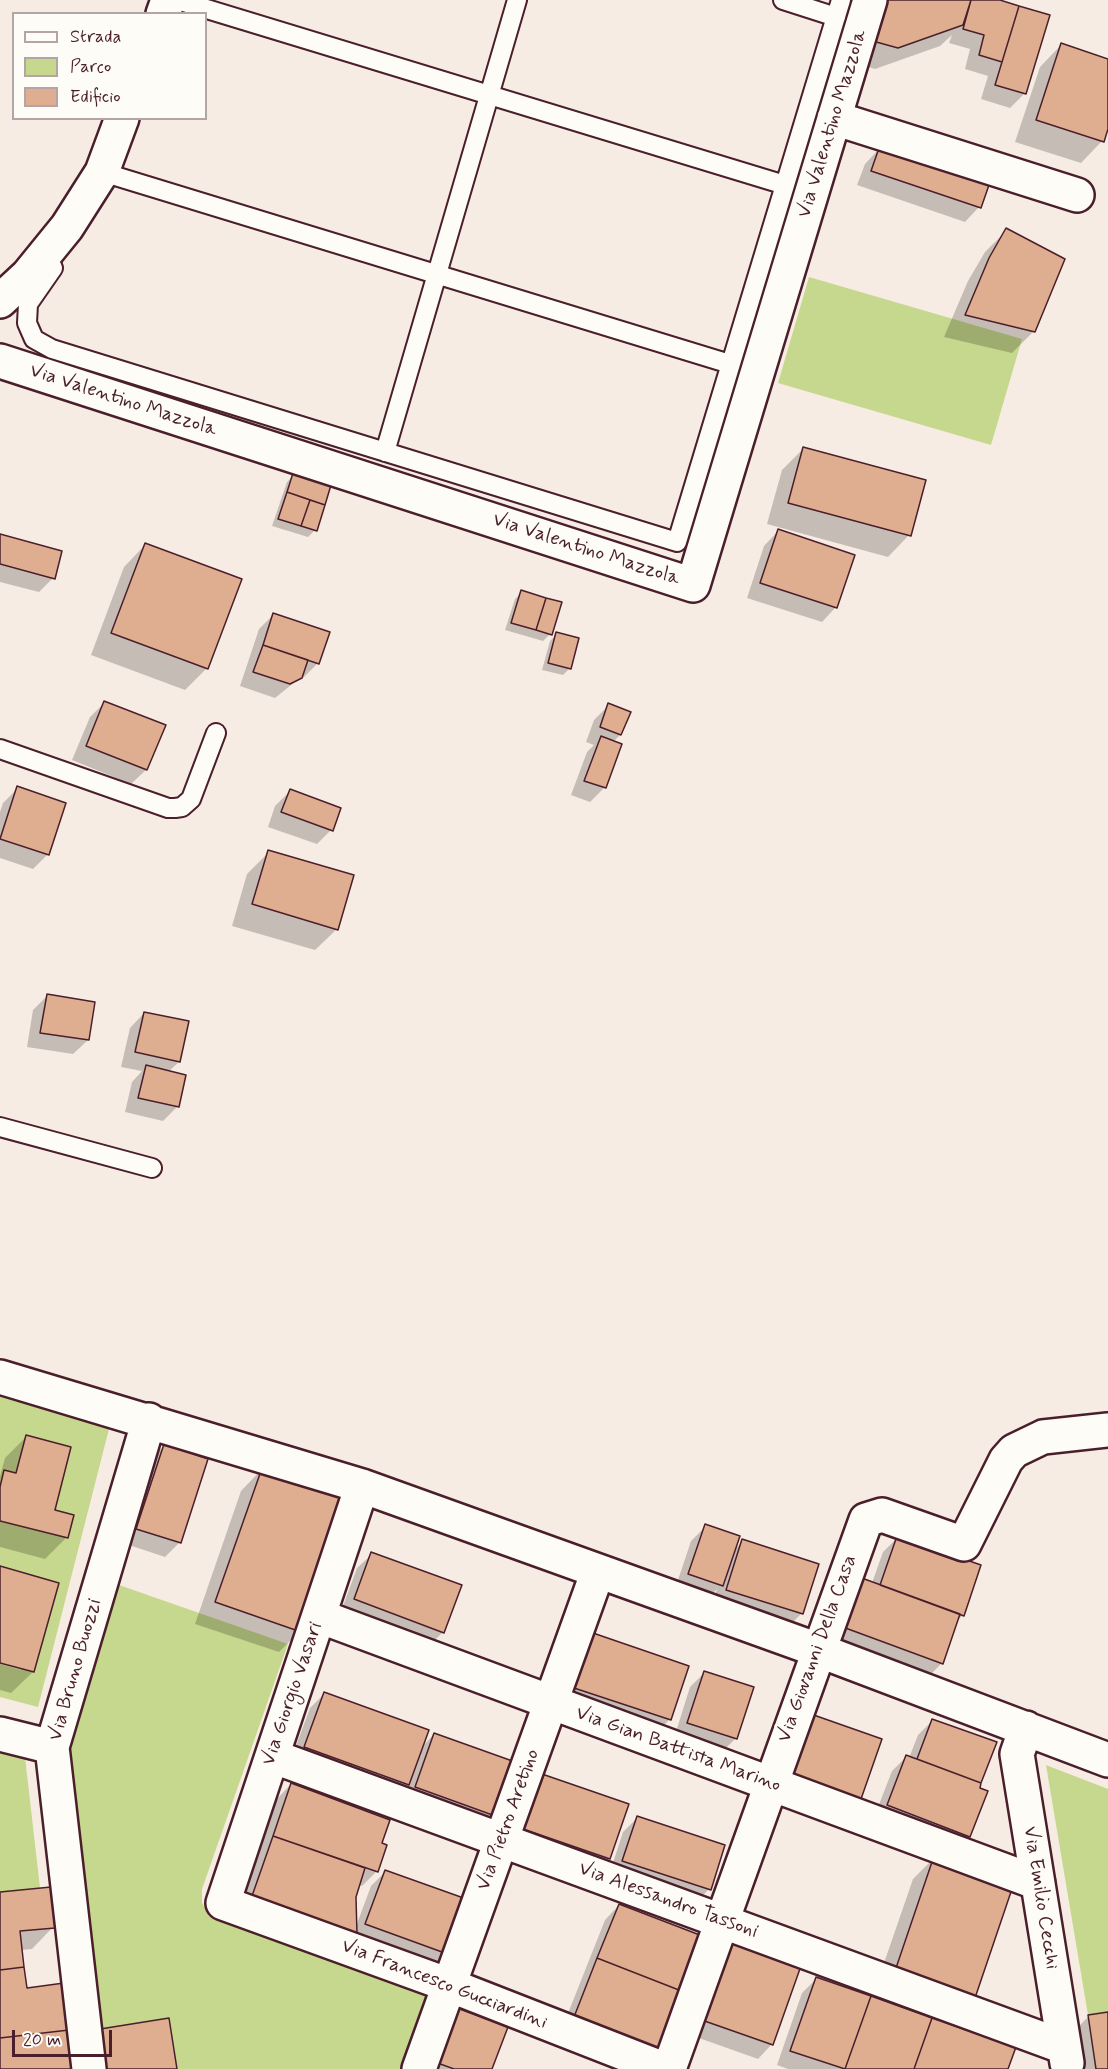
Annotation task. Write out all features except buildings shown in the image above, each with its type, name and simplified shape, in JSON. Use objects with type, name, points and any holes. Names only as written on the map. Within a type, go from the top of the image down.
[{"type":"street","name":"Via Valentino Mazzola","points":[[0,362],[693,585],[870,0]]},
{"type":"street","points":[[834,118],[1077,195]]},
{"type":"street","points":[[0,301],[28,274],[108,175],[122,120]]},
{"type":"street","points":[[0,1377],[362,1486],[818,1650],[1108,1760]]},
{"type":"street","name":"Via Bruno Buozzi","points":[[89,2069],[52,1747],[149,1420]]},
{"type":"street","name":"Via Giovanni Della Casa","points":[[669,2069],[866,1520],[882,1515],[964,1544],[1006,1460],[1014,1451],[1043,1437],[1108,1430]]},
{"type":"street","name":"Via Giorgio Vasari","points":[[223,1903],[362,1486]]},
{"type":"street","name":"Via Pietro Aretino","points":[[418,2069],[598,1571]]},
{"type":"street","name":"Via Gian Battista Marino","points":[[319,1616],[1038,1883]]},
{"type":"street","name":"Via Emilio Cecchi","points":[[1026,1728],[1017,1754],[1066,2058]]},
{"type":"street","points":[[0,1734],[52,1747]]},
{"type":"street","name":"Via Alessandro Tassoni","points":[[272,1756],[722,1921],[1066,2058]]},
{"type":"street","name":"Via Francesco Gucciardini","points":[[223,1903],[450,1985],[664,2069]]},
{"type":"lane","points":[[177,0],[785,185]]},
{"type":"lane","points":[[385,452],[518,0]]},
{"type":"lane","points":[[730,364],[108,175],[28,304],[27,323],[34,339],[52,349],[677,542],[839,8],[783,0]]},
{"type":"lane","points":[[0,749],[168,808],[175,808],[182,807],[191,799],[216,733]]},
{"type":"lane","points":[[0,1127],[152,1168]]},
{"type":"green space","points":[[809,277],[1022,339],[991,445],[778,383]]},
{"type":"green space","points":[[0,1394],[110,1425],[38,1707],[0,1697]]},
{"type":"green space","points":[[119,1585],[288,1644],[202,1889],[202,1903],[210,1914],[427,1992],[401,2069],[97,2069],[65,1766]]},
{"type":"green space","points":[[0,1753],[25,1757],[40,1888],[0,1892]]},
{"type":"green space","points":[[1046,1765],[1108,1789],[1108,2012],[1088,2015]]}]
